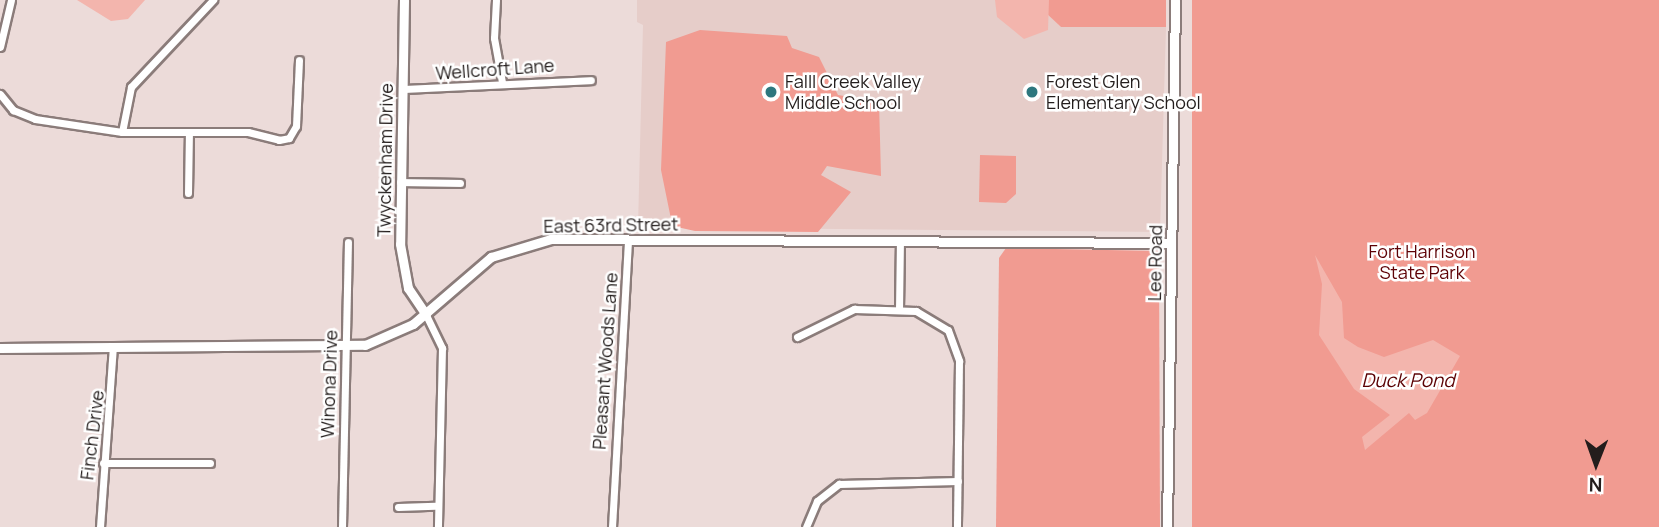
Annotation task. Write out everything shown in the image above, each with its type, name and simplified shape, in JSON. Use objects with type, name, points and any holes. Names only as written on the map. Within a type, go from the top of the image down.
[{"type":"street","points":[[0,47],[11,0]]},
{"type":"street","points":[[122,132],[131,87],[213,0]]},
{"type":"street","name":"Twyckenham Drive","points":[[404,0],[400,182],[402,259],[409,291],[426,315]]},
{"type":"street","points":[[496,0],[494,38],[502,82]]},
{"type":"street","name":"Lee Road","points":[[1167,527],[1175,0]]},
{"type":"street","points":[[0,94],[26,117],[122,132],[189,132],[289,138],[297,120],[299,60]]},
{"type":"street","name":"Wellcroft Lane","points":[[402,89],[502,82],[591,80]]},
{"type":"street","points":[[188,193],[189,132]]},
{"type":"street","points":[[400,182],[460,183]]},
{"type":"street","name":"East 63rd Street","points":[[0,348],[346,348],[386,339],[426,315],[478,266],[508,249],[551,239],[1171,243]]},
{"type":"street","name":"Pleasant Woods Lane","points":[[612,527],[628,239]]},
{"type":"street","points":[[899,310],[900,240]]},
{"type":"street","name":"Winona Drive","points":[[342,527],[348,242]]},
{"type":"street","points":[[797,337],[844,311],[899,310],[935,318],[956,344],[957,527]]},
{"type":"street","points":[[426,315],[442,348],[435,506],[438,527]]},
{"type":"street","name":"Finch Drive","points":[[100,527],[103,463],[114,400],[113,347]]},
{"type":"street","points":[[103,463],[210,463]]},
{"type":"street","points":[[806,527],[817,501],[839,484],[958,481]]},
{"type":"street","points":[[398,507],[435,506]]},
{"type":"shaded area","points":[[637,0],[1032,0],[1061,27],[1166,27],[1160,232],[638,227],[643,25],[637,22]]},
{"type":"green space","points":[[1032,0],[1166,0],[1166,27],[1061,27]]},
{"type":"green space","name":"Fort Harrison State Park","points":[[1192,0],[1659,0],[1659,527],[1192,527]]},
{"type":"green space","points":[[700,30],[787,36],[792,48],[819,57],[838,95],[879,102],[881,176],[827,166],[821,175],[851,192],[818,232],[695,231],[677,227],[671,219],[661,170],[666,42]]},
{"type":"green space","points":[[980,155],[1016,156],[1016,194],[1006,203],[979,202]]},
{"type":"green space","points":[[1006,248],[1159,251],[1160,527],[996,527],[999,258]]},
{"type":"water","points":[[77,0],[145,0],[128,19],[111,21]]},
{"type":"water","points":[[995,0],[1049,0],[1048,30],[1024,39],[997,17]]},
{"type":"water","name":"Duck Pond","points":[[1315,255],[1342,302],[1344,338],[1358,347],[1384,357],[1433,340],[1460,356],[1427,413],[1415,420],[1409,413],[1365,450],[1362,437],[1390,415],[1354,389],[1319,335],[1322,284]]},
{"type":"place","name":"Falll Creek Valley Middle School","points":[[771,92]]},
{"type":"place","name":"Forest Glen Elementary School","points":[[1032,92]]}]
